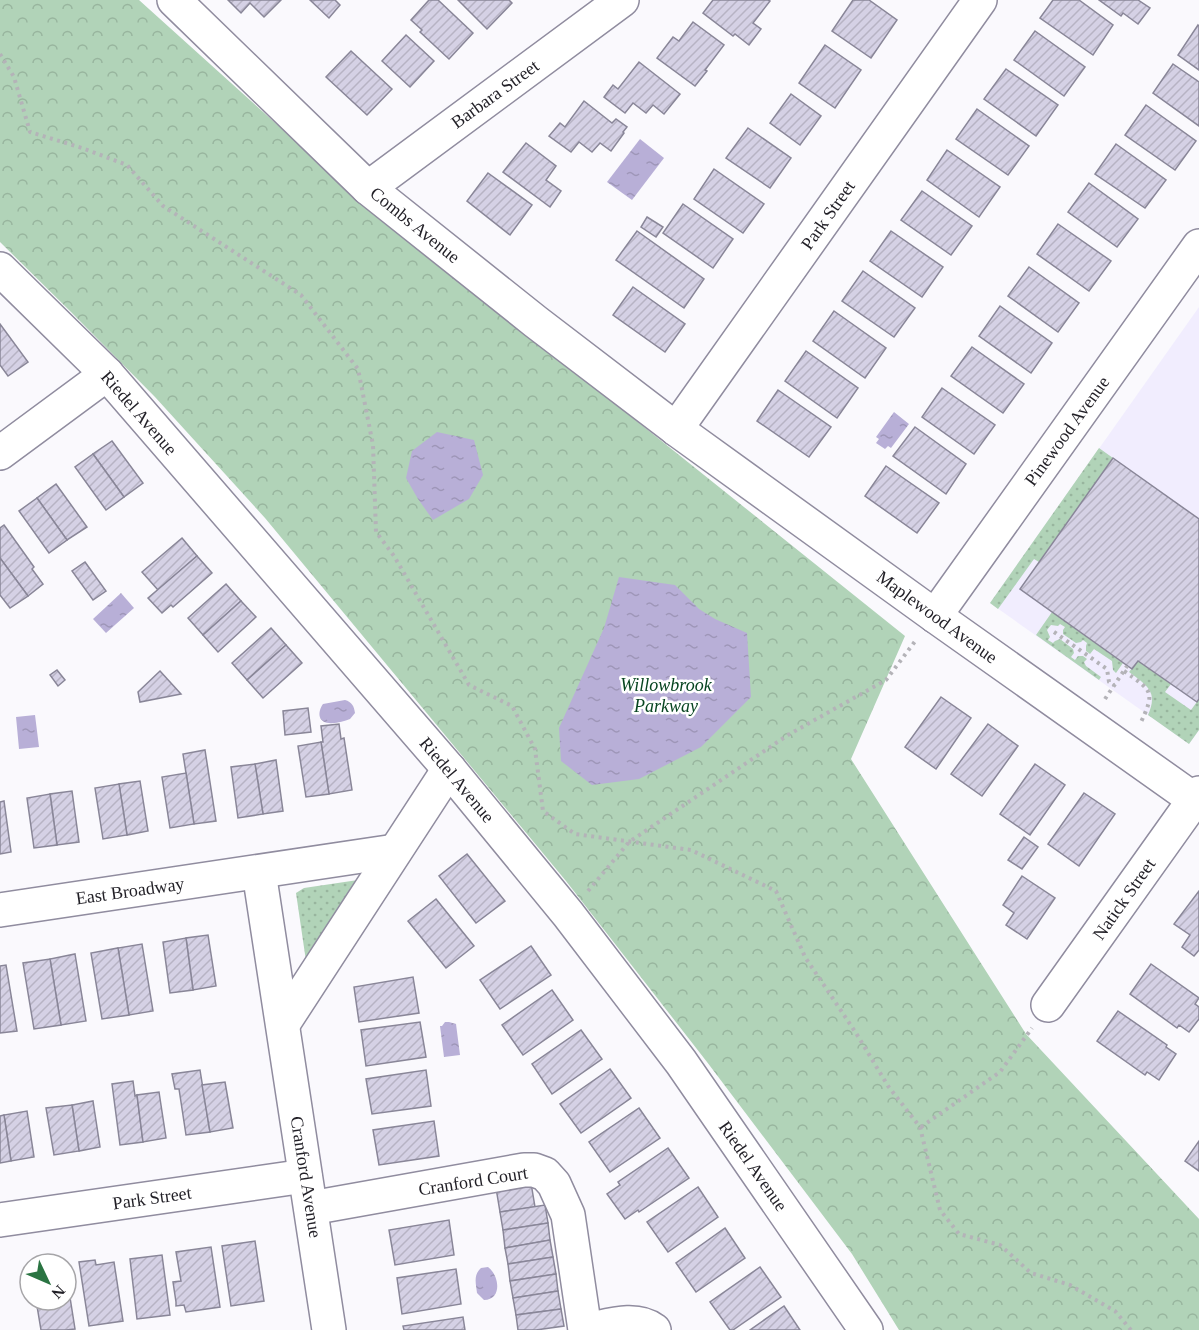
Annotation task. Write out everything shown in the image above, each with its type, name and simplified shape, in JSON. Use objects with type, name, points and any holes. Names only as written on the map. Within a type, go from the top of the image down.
[{"type":"street","name":"Combs Avenue","points":[[174,0],[368,188],[527,315],[676,429]]},
{"type":"street","name":"Barbara Street","points":[[368,188],[622,0]]},
{"type":"street","name":"Park Street","points":[[676,429],[980,0]]},
{"type":"street","name":"Pinewood Avenue","points":[[935,616],[1199,246]]},
{"type":"street","name":"Riedel Avenue","points":[[0,269],[107,374],[449,769],[568,914],[681,1062],[867,1330]]},
{"type":"street","points":[[0,453],[107,374]]},
{"type":"street","name":"Maplewood Avenue","points":[[676,429],[935,616],[1197,799]]},
{"type":"street","points":[[283,1024],[449,769]]},
{"type":"street","name":"Natick Street","points":[[1048,1005],[1197,799]]},
{"type":"street","name":"East Broadway","points":[[0,910],[395,851]]},
{"type":"street","points":[[260,872],[283,1024]]},
{"type":"street","name":"Cranford Avenue","points":[[283,1024],[329,1330]]},
{"type":"street","name":"Cranford Court","points":[[310,1208],[534,1170],[544,1174],[554,1184],[568,1215],[586,1330],[632,1322],[647,1325],[654,1330]]},
{"type":"street","name":"Park Street","points":[[0,1220],[305,1176]]},
{"type":"path","points":[[0,54],[14,77],[30,132],[127,165],[163,206],[301,295],[358,369],[373,445],[376,532],[394,556],[469,685],[512,706],[535,749],[543,811],[575,834],[692,850],[776,891],[805,957],[888,1086],[920,1127],[940,1210],[958,1234],[1000,1245],[1031,1273],[1070,1285],[1115,1311],[1131,1330]]},
{"type":"path","points":[[581,898],[629,842],[788,735],[885,680],[935,616]]},
{"type":"path","points":[[1054,632],[1107,669],[1109,682],[1114,685]]},
{"type":"path","points":[[1105,699],[1128,666]]},
{"type":"path","points":[[1124,671],[1144,686],[1149,693],[1150,702],[1140,724]]},
{"type":"path","points":[[920,1127],[1000,1072],[1048,1005]]},
{"type":"shaded area","points":[[1199,307],[1199,730],[1189,744],[990,603]]},
{"type":"green space","name":"Willowbrook Parkway","points":[[0,0],[139,0],[362,201],[905,636],[851,759],[1026,1034],[1199,1219],[1199,1330],[899,1330],[852,1254],[566,881],[265,518],[155,397],[0,242]]},
{"type":"green space","points":[[1099,448],[1113,458],[1039,562],[1034,559],[998,609],[990,603]]},
{"type":"green space","points":[[1052,612],[1123,663],[1116,673],[1113,670],[1112,661],[1094,649],[1090,654],[1086,651],[1087,643],[1083,640],[1076,643],[1063,634],[1065,627],[1060,624],[1051,625],[1047,630],[1050,637],[1048,640],[1053,643],[1060,639],[1073,649],[1074,653],[1071,657],[1075,660],[1078,656],[1087,659],[1084,662],[1086,666],[1101,677],[1099,680],[1036,635]]},
{"type":"green space","points":[[1138,661],[1171,684],[1165,692],[1191,710],[1199,699],[1199,730],[1189,744],[1148,715],[1152,700],[1149,689],[1129,672]]},
{"type":"green space","points":[[358,880],[306,961],[296,893],[304,888]]},
{"type":"water","points":[[640,139],[664,158],[632,200],[607,182]]},
{"type":"water","points":[[894,412],[909,424],[891,448],[888,446],[885,449],[876,443],[879,439],[876,437]]},
{"type":"water","points":[[437,432],[474,440],[483,475],[469,499],[433,520],[406,478],[412,451]]},
{"type":"water","points":[[619,577],[675,585],[699,609],[747,633],[751,697],[701,747],[639,779],[592,785],[561,761],[559,728],[604,628]]},
{"type":"water","points":[[121,593],[134,608],[106,633],[93,619]]},
{"type":"water","points":[[345,700],[354,708],[355,713],[350,719],[334,723],[322,721],[320,710],[323,704]]},
{"type":"water","points":[[35,715],[39,747],[19,749],[16,717]]},
{"type":"water","points":[[445,1022],[456,1024],[460,1055],[444,1057],[440,1026]]},
{"type":"water","points":[[488,1267],[495,1275],[497,1291],[490,1299],[484,1300],[477,1293],[476,1277],[481,1268]]},
{"type":"building","points":[[228,0],[281,0],[264,17],[250,3],[241,13]]},
{"type":"building","points":[[310,0],[335,0],[340,5],[329,18]]},
{"type":"building","points":[[429,0],[438,0],[473,33],[449,59],[420,32],[422,30],[411,20]]},
{"type":"building","points":[[458,0],[509,0],[512,3],[487,29]]},
{"type":"building","points":[[713,0],[770,1],[753,23],[761,29],[749,45],[703,13]]},
{"type":"building","points":[[853,0],[869,0],[897,20],[871,58],[832,31]]},
{"type":"building","points":[[1053,0],[1079,0],[1113,25],[1093,55],[1040,18]]},
{"type":"building","points":[[1099,0],[1138,0],[1150,8],[1138,24],[1123,13],[1121,16]]},
{"type":"building","points":[[693,22],[724,45],[695,86],[657,58],[673,37],[679,41]]},
{"type":"building","points":[[1199,26],[1199,70],[1178,55]]},
{"type":"building","points":[[1035,31],[1085,67],[1064,96],[1014,60]]},
{"type":"building","points":[[406,35],[434,61],[410,87],[382,61]]},
{"type":"building","points":[[825,45],[861,70],[835,108],[799,83]]},
{"type":"building","points":[[351,51],[392,89],[367,115],[326,77]]},
{"type":"building","points":[[639,62],[680,94],[664,114],[653,105],[646,113],[633,103],[625,113],[604,97],[613,85],[618,89]]},
{"type":"building","points":[[1173,64],[1199,82],[1199,126],[1153,93]]},
{"type":"building","points":[[1006,69],[1058,105],[1036,136],[984,99]]},
{"type":"building","points":[[791,94],[821,116],[800,145],[770,123]]},
{"type":"building","points":[[584,101],[612,123],[616,119],[627,127],[611,151],[600,143],[592,152],[579,142],[571,152],[549,136],[560,123],[565,127]]},
{"type":"building","points":[[1146,105],[1196,141],[1175,170],[1125,135]]},
{"type":"building","points":[[977,109],[1029,146],[1008,175],[956,139]]},
{"type":"building","points":[[748,128],[791,158],[770,188],[726,158]]},
{"type":"building","points":[[526,143],[556,166],[546,180],[561,191],[550,207],[503,172]]},
{"type":"building","points":[[1116,144],[1166,180],[1145,208],[1095,174]]},
{"type":"building","points":[[947,150],[1000,187],[979,217],[927,180]]},
{"type":"building","points":[[714,169],[764,204],[743,233],[694,199]]},
{"type":"building","points":[[488,173],[532,205],[510,235],[467,201]]},
{"type":"building","points":[[1089,183],[1138,219],[1117,247],[1068,212]]},
{"type":"building","points":[[922,191],[972,226],[951,255],[901,220]]},
{"type":"building","points":[[683,204],[733,239],[713,268],[663,233]]},
{"type":"building","points":[[647,217],[663,227],[656,237],[641,227]]},
{"type":"building","points":[[1058,224],[1111,261],[1089,291],[1037,254]]},
{"type":"building","points":[[637,231],[704,279],[684,308],[616,260]]},
{"type":"building","points":[[891,231],[943,267],[922,297],[870,261]]},
{"type":"building","points":[[1029,267],[1079,303],[1058,332],[1008,296]]},
{"type":"building","points":[[863,271],[915,308],[894,337],[842,301]]},
{"type":"building","points":[[633,287],[685,324],[665,352],[613,315]]},
{"type":"building","points":[[1000,306],[1052,343],[1031,373],[979,336]]},
{"type":"building","points":[[834,311],[886,348],[865,378],[813,341]]},
{"type":"building","points":[[0,324],[28,362],[8,376],[0,365]]},
{"type":"building","points":[[972,347],[1024,384],[1003,413],[951,376]]},
{"type":"building","points":[[806,351],[858,388],[837,418],[785,381]]},
{"type":"building","points":[[942,388],[995,425],[974,454],[922,417]]},
{"type":"building","points":[[778,390],[831,427],[809,457],[757,421]]},
{"type":"building","points":[[915,427],[966,464],[946,494],[893,456]]},
{"type":"building","points":[[112,441],[143,483],[124,497],[93,454]]},
{"type":"building","points":[[93,454],[124,497],[106,510],[75,467]]},
{"type":"building","points":[[1113,458],[1199,519],[1199,699],[1197,702],[1138,661],[1132,669],[1020,589]]},
{"type":"building","points":[[886,466],[939,503],[917,533],[865,496]]},
{"type":"building","points":[[56,484],[87,527],[67,540],[37,498]]},
{"type":"building","points":[[37,498],[67,540],[49,553],[19,511]]},
{"type":"building","points":[[4,525],[34,567],[32,569],[43,584],[28,596],[0,558],[0,528]]},
{"type":"building","points":[[182,538],[197,556],[158,590],[142,572]]},
{"type":"building","points":[[197,556],[212,573],[173,607],[171,605],[162,613],[148,598]]},
{"type":"building","points":[[0,558],[28,596],[10,608],[0,595]]},
{"type":"building","points":[[85,562],[106,591],[93,600],[72,571]]},
{"type":"building","points":[[226,584],[241,601],[203,635],[188,618]]},
{"type":"building","points":[[241,601],[256,617],[218,652],[203,635]]},
{"type":"building","points":[[271,628],[286,645],[247,680],[232,663]]},
{"type":"building","points":[[286,645],[302,663],[263,698],[247,680]]},
{"type":"building","points":[[57,670],[65,680],[58,686],[50,675]]},
{"type":"building","points":[[160,671],[181,694],[140,702],[138,692]]},
{"type":"building","points":[[941,697],[971,718],[936,769],[905,747]]},
{"type":"building","points":[[308,708],[311,732],[285,735],[283,711]]},
{"type":"building","points":[[339,724],[341,739],[344,738],[352,790],[329,794],[321,742],[323,742],[321,726]]},
{"type":"building","points":[[988,724],[1018,746],[982,796],[951,774]]},
{"type":"building","points":[[321,742],[329,794],[306,797],[298,746]]},
{"type":"building","points":[[205,750],[216,821],[194,824],[183,754]]},
{"type":"building","points":[[276,760],[283,811],[263,814],[255,764]]},
{"type":"building","points":[[255,764],[263,814],[238,818],[231,767]]},
{"type":"building","points":[[1035,764],[1065,785],[1030,835],[1000,814]]},
{"type":"building","points":[[186,773],[194,824],[170,828],[162,777]]},
{"type":"building","points":[[140,781],[148,831],[127,835],[119,784]]},
{"type":"building","points":[[119,784],[127,835],[103,839],[95,788]]},
{"type":"building","points":[[72,791],[79,842],[57,845],[50,794]]},
{"type":"building","points":[[1084,793],[1115,814],[1079,866],[1048,844]]},
{"type":"building","points":[[50,794],[57,845],[34,848],[27,798]]},
{"type":"building","points":[[4,801],[11,852],[0,854],[0,802]]},
{"type":"building","points":[[1024,837],[1038,847],[1022,869],[1008,860]]},
{"type":"building","points":[[467,854],[505,901],[476,923],[439,876]]},
{"type":"building","points":[[1022,876],[1055,898],[1027,939],[1006,925],[1014,913],[1003,905]]},
{"type":"building","points":[[1199,891],[1199,950],[1194,956],[1182,947],[1190,935],[1174,924]]},
{"type":"building","points":[[436,899],[474,946],[446,968],[408,921]]},
{"type":"building","points":[[208,935],[216,986],[193,990],[186,938]]},
{"type":"building","points":[[186,938],[193,990],[170,993],[163,942]]},
{"type":"building","points":[[142,944],[153,1011],[129,1015],[118,948]]},
{"type":"building","points":[[531,946],[551,975],[500,1009],[480,980]]},
{"type":"building","points":[[118,948],[129,1015],[102,1019],[91,953]]},
{"type":"building","points":[[75,954],[86,1021],[61,1025],[50,959]]},
{"type":"building","points":[[50,959],[61,1025],[34,1029],[23,963]]},
{"type":"building","points":[[1151,964],[1199,998],[1195,1004],[1199,1007],[1199,1019],[1189,1032],[1179,1025],[1177,1028],[1130,994]]},
{"type":"building","points":[[6,965],[17,1031],[0,1033],[0,966]]},
{"type":"building","points":[[413,977],[419,1013],[359,1022],[354,987]]},
{"type":"building","points":[[552,990],[573,1020],[523,1055],[502,1025]]},
{"type":"building","points":[[1118,1011],[1167,1045],[1166,1047],[1176,1054],[1159,1080],[1147,1072],[1145,1075],[1097,1041]]},
{"type":"building","points":[[420,1022],[426,1057],[366,1066],[361,1030]]},
{"type":"building","points":[[581,1030],[602,1059],[552,1094],[532,1064]]},
{"type":"building","points":[[610,1069],[631,1098],[581,1133],[560,1104]]},
{"type":"building","points":[[200,1070],[210,1132],[186,1135],[179,1089],[175,1089],[172,1074]]},
{"type":"building","points":[[426,1070],[431,1106],[372,1114],[366,1079]]},
{"type":"building","points":[[133,1081],[143,1142],[120,1145],[112,1084]]},
{"type":"building","points":[[225,1082],[233,1128],[210,1132],[202,1085]]},
{"type":"building","points":[[159,1092],[166,1138],[143,1142],[137,1095]]},
{"type":"building","points":[[93,1101],[100,1147],[79,1151],[72,1105]]},
{"type":"building","points":[[72,1105],[79,1151],[54,1155],[46,1108]]},
{"type":"building","points":[[639,1108],[660,1138],[610,1172],[589,1142]]},
{"type":"building","points":[[27,1111],[34,1157],[11,1161],[4,1115]]},
{"type":"building","points":[[4,1115],[11,1161],[0,1163],[0,1116]]},
{"type":"building","points":[[434,1121],[439,1156],[379,1165],[373,1130]]},
{"type":"building","points":[[1199,1141],[1199,1171],[1185,1161]]},
{"type":"building","points":[[668,1148],[689,1178],[625,1219],[607,1194],[620,1185],[618,1182]]},
{"type":"building","points":[[531,1183],[535,1207],[500,1212],[496,1188]]},
{"type":"building","points":[[698,1187],[718,1217],[668,1252],[647,1222]]},
{"type":"building","points":[[545,1205],[548,1223],[503,1230],[500,1212]]},
{"type":"building","points":[[449,1220],[454,1255],[395,1265],[389,1230]]},
{"type":"building","points":[[548,1223],[550,1240],[505,1248],[503,1230]]},
{"type":"building","points":[[725,1228],[745,1258],[696,1292],[676,1263]]},
{"type":"building","points":[[550,1240],[553,1257],[508,1264],[505,1248]]},
{"type":"building","points":[[255,1241],[264,1301],[231,1306],[222,1246]]},
{"type":"building","points":[[211,1247],[220,1307],[186,1312],[184,1305],[176,1306],[173,1282],[181,1281],[176,1252]]},
{"type":"building","points":[[162,1255],[170,1315],[137,1319],[130,1259]]},
{"type":"building","points":[[553,1257],[556,1274],[510,1281],[508,1264]]},
{"type":"building","points":[[95,1260],[96,1265],[114,1262],[123,1321],[89,1326],[79,1262]]},
{"type":"building","points":[[760,1267],[781,1297],[730,1330],[710,1302]]},
{"type":"building","points":[[456,1269],[461,1304],[402,1314],[397,1278]]},
{"type":"building","points":[[556,1274],[558,1291],[513,1298],[510,1281]]},
{"type":"building","points":[[558,1291],[561,1309],[516,1315],[513,1298]]},
{"type":"building","points":[[784,1306],[800,1330],[750,1330]]},
{"type":"building","points":[[561,1309],[564,1326],[518,1330],[516,1315]]},
{"type":"building","points":[[38,1312],[72,1312],[75,1329],[41,1330]]},
{"type":"building","points":[[463,1317],[465,1330],[404,1330],[403,1326]]}]
